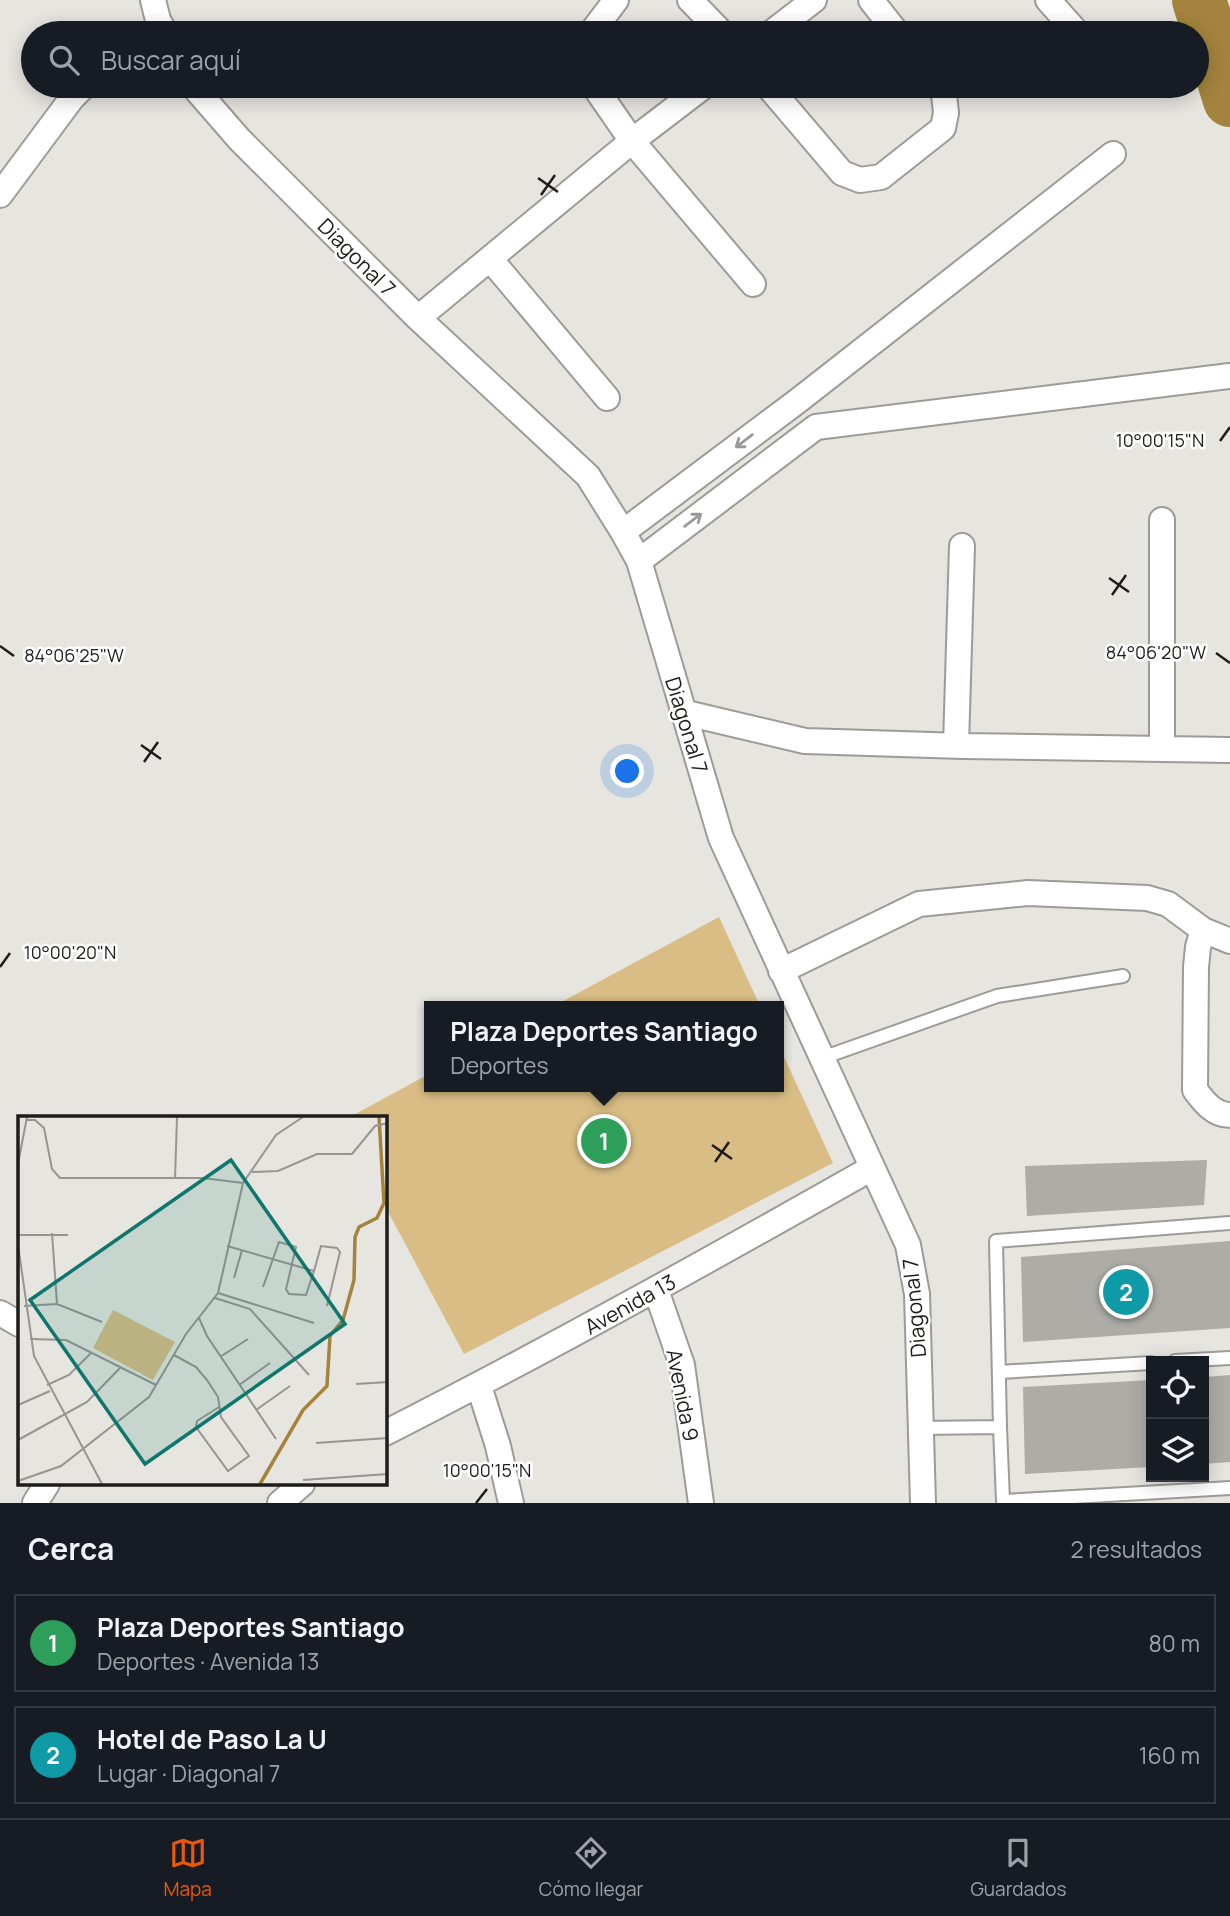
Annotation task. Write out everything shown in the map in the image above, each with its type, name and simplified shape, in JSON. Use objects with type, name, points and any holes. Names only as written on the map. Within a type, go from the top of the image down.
[{"type":"street","points":[[600,21],[616,0]]},
{"type":"street","points":[[691,0],[711,21]]},
{"type":"street","points":[[787,21],[814,0]]},
{"type":"street","points":[[871,0],[888,21]]},
{"type":"street","points":[[1048,0],[1067,21]]},
{"type":"street","points":[[0,195],[72,98]]},
{"type":"street","name":"Diagonal 7","points":[[203,98],[239,139],[418,318],[588,476],[639,561],[721,838],[908,1245],[917,1294],[923,1503]]},
{"type":"street","points":[[602,98],[632,141],[753,284]]},
{"type":"street","points":[[418,318],[632,141],[688,98]]},
{"type":"street","points":[[778,98],[842,173],[860,180],[881,177],[943,128],[946,113],[944,98]]},
{"type":"street","points":[[623,532],[799,400],[1113,154]]},
{"type":"street","points":[[491,260],[607,398]]},
{"type":"street","points":[[639,561],[816,427],[1230,376]]},
{"type":"street","points":[[799,400],[816,427]]},
{"type":"street","points":[[1162,520],[1162,749]]},
{"type":"street","points":[[956,745],[962,545]]},
{"type":"street","points":[[682,712],[805,740],[1230,750]]},
{"type":"street","points":[[781,971],[919,904],[1028,894],[1147,898],[1168,904],[1203,930],[1230,941]]},
{"type":"street","points":[[1203,930],[1196,967],[1195,1090],[1208,1106],[1223,1115],[1230,1115]]},
{"type":"street","name":"Avenida 13","points":[[387,1432],[479,1386],[656,1290],[872,1168]]},
{"type":"street","name":"Avenida 9","points":[[656,1290],[682,1365],[701,1503]]},
{"type":"street","points":[[0,1313],[18,1323]]},
{"type":"street","points":[[479,1386],[512,1503]]},
{"type":"street","points":[[35,1503],[46,1486]]},
{"type":"street","points":[[280,1503],[300,1486]]},
{"type":"lane","points":[[822,1058],[997,996],[1123,976]]},
{"type":"lane","points":[[1230,1223],[996,1241],[1003,1501],[1230,1488]]},
{"type":"lane","points":[[1209,1359],[1230,1358]]},
{"type":"lane","points":[[999,1372],[1146,1363]]},
{"type":"lane","points":[[921,1429],[1000,1427]]},
{"type":"shaded area","points":[[719,917],[758,1001],[563,1001]]},
{"type":"shaded area","points":[[784,1057],[833,1163],[464,1354],[387,1210],[387,1116],[352,1116],[424,1077],[424,1092],[784,1092]]},
{"type":"building","points":[[1207,1160],[1204,1205],[1027,1216],[1025,1166]]},
{"type":"building","points":[[1230,1241],[1230,1328],[1023,1342],[1021,1257]]},
{"type":"building","points":[[1230,1375],[1230,1462],[1209,1464],[1209,1377]]},
{"type":"building","points":[[1146,1380],[1146,1467],[1025,1474],[1023,1387]]},
{"type":"waterway","points":[[1199,0],[1206,21]]},
{"type":"waterway","points":[[1209,32],[1230,100]]},
{"type":"place","name":"Plaza Deportes Santiago","points":[[604,1141]]},
{"type":"place","name":"Hotel de Paso La U","points":[[1126,1292]]}]
